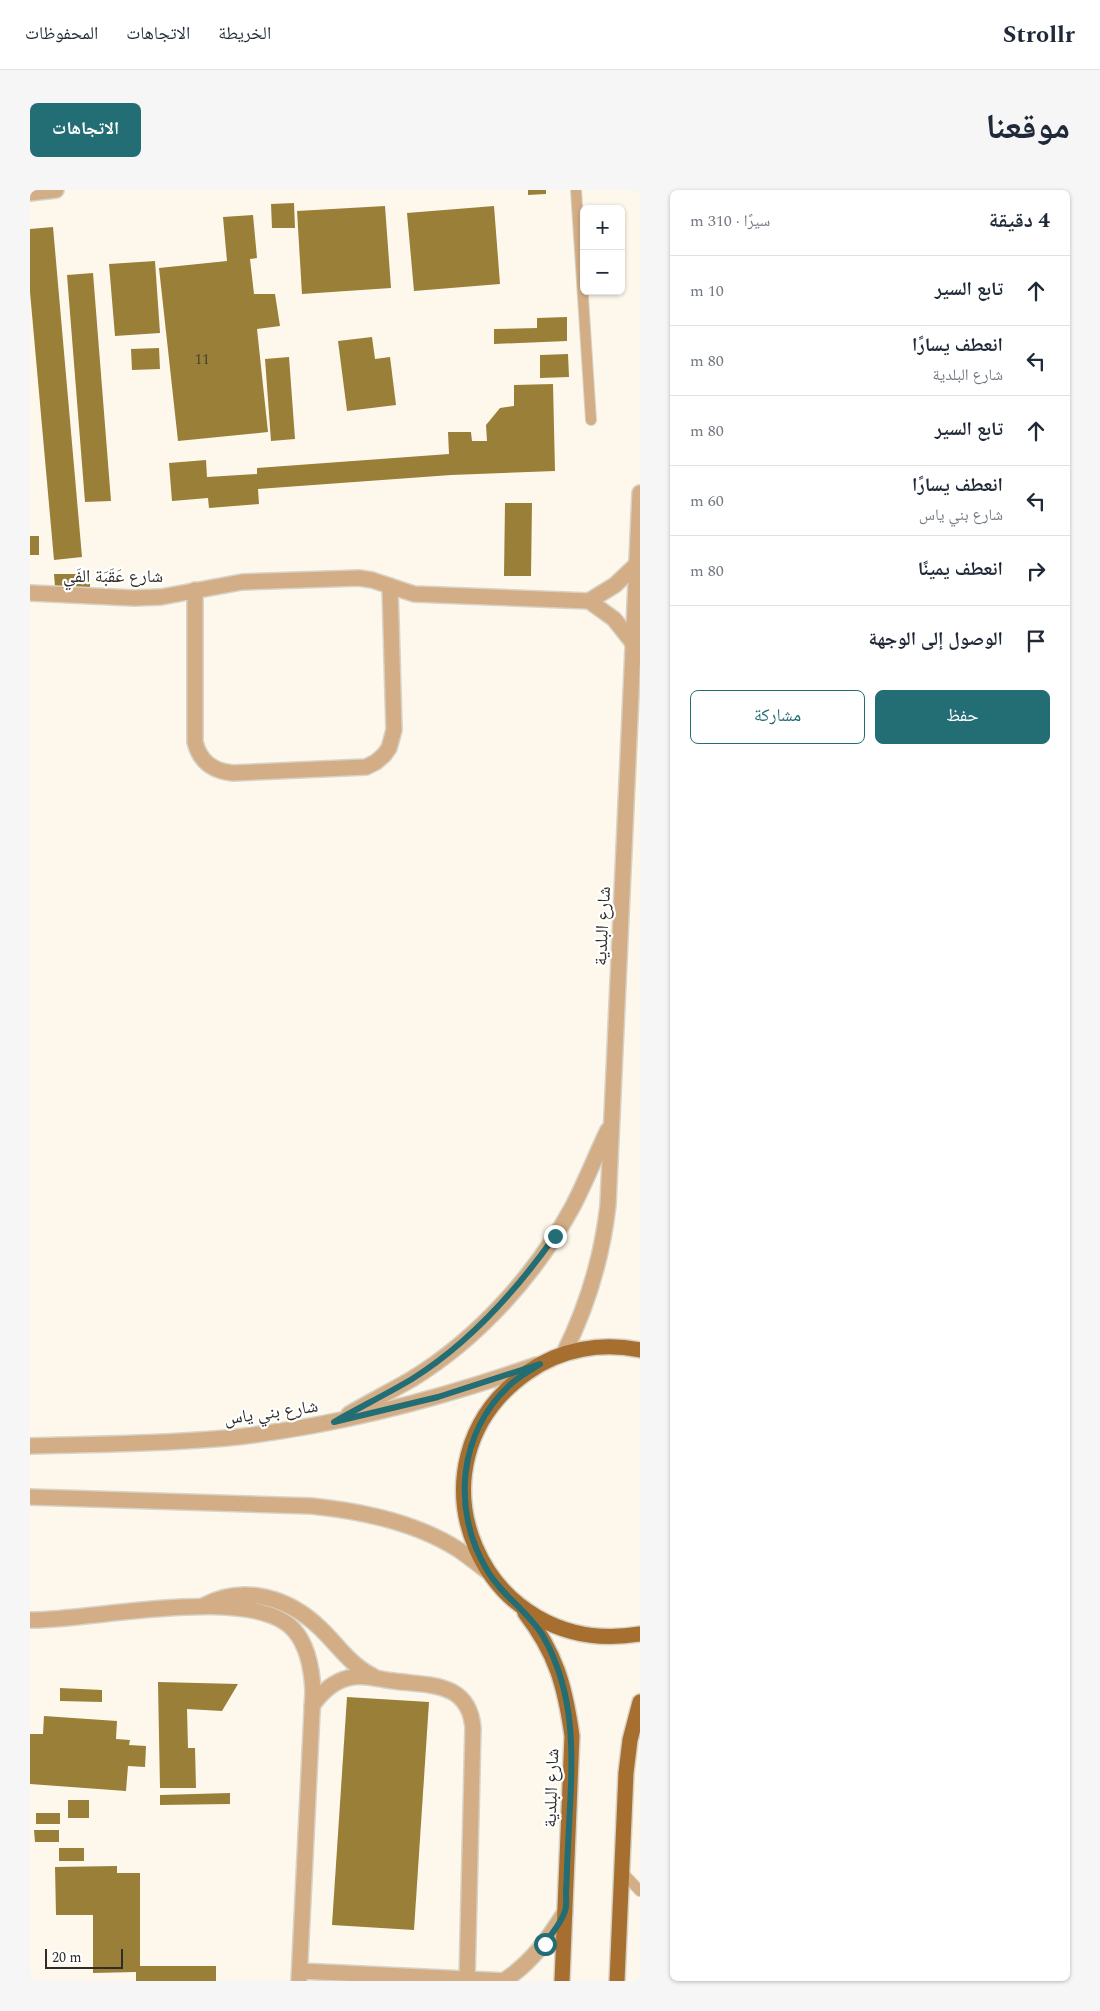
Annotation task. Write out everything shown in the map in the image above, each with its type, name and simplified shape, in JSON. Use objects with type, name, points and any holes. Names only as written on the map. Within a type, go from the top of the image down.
[{"type":"main road","points":[[640,1350],[625,1346],[594,1346],[564,1353],[540,1364],[512,1383],[489,1409],[473,1439],[465,1473],[464,1507],[472,1540],[487,1571],[503,1591],[522,1608],[551,1625],[584,1635],[619,1637],[640,1634]]},
{"type":"main road","name":"شارع البلدية","points":[[522,1608],[542,1636],[557,1667],[567,1701],[572,1736],[562,1981]]},
{"type":"main road","points":[[617,1981],[626,1773],[630,1740],[640,1702]]},
{"type":"street","points":[[30,193],[56,190]]},
{"type":"street","name":"شارع البلدية","points":[[564,1353],[579,1323],[591,1291],[600,1258],[608,1205],[640,493]]},
{"type":"street","points":[[633,643],[614,619],[589,601],[615,585],[637,564]]},
{"type":"street","name":"شارع عَقَبَة الفَي","points":[[30,594],[134,598],[161,597],[242,582],[346,577],[372,580],[414,594],[589,601]]},
{"type":"street","points":[[195,590],[194,742],[196,750],[207,764],[214,769],[233,773],[356,768],[376,762],[384,755],[389,748],[394,730],[390,586]]},
{"type":"street","points":[[334,1422],[413,1378],[448,1353],[512,1293],[550,1243],[574,1204],[611,1122]]},
{"type":"street","name":"شارع بني ياس","points":[[30,1446],[175,1442],[282,1431],[334,1422],[438,1397],[540,1364]]},
{"type":"street","points":[[30,1497],[311,1506],[342,1509],[382,1518],[421,1531],[458,1549],[487,1571]]},
{"type":"street","points":[[203,1606],[218,1598],[235,1595],[260,1596],[286,1603],[313,1621],[351,1662],[377,1678]]},
{"type":"street","points":[[30,1620],[72,1618],[167,1607],[203,1606],[253,1609],[270,1613],[294,1630],[304,1647],[313,1683],[300,1976],[506,1980],[534,1957],[545,1944],[565,1912]]},
{"type":"street","points":[[312,1706],[321,1694],[333,1684],[347,1678],[362,1676],[431,1685],[450,1690],[464,1702],[472,1718],[467,1980]]},
{"type":"lane","points":[[576,190],[590,420]]},
{"type":"lane","points":[[622,1872],[640,1891]]},
{"type":"building","points":[[528,190],[546,190],[546,194],[528,195]]},
{"type":"building","points":[[294,203],[295,228],[272,228],[271,204]]},
{"type":"building","points":[[385,206],[391,288],[302,294],[297,211]]},
{"type":"building","points":[[494,206],[500,284],[414,291],[407,213]]},
{"type":"building","points":[[253,215],[257,258],[250,259],[254,294],[275,294],[280,326],[257,329],[268,432],[178,441],[159,268],[227,261],[223,217]]},
{"type":"building","points":[[53,227],[82,557],[54,560],[30,292],[30,229]]},
{"type":"building","points":[[155,261],[160,333],[115,336],[109,264]]},
{"type":"building","points":[[93,273],[111,501],[85,502],[67,275]]},
{"type":"building","points":[[567,317],[567,341],[494,344],[494,329],[537,328],[537,318]]},
{"type":"building","points":[[372,337],[375,359],[390,357],[396,405],[347,411],[338,341]]},
{"type":"building","points":[[159,348],[160,369],[132,370],[131,349]]},
{"type":"building","points":[[568,354],[569,377],[540,378],[540,355]]},
{"type":"building","points":[[289,357],[295,439],[271,441],[265,359]]},
{"type":"building","points":[[553,384],[555,471],[451,475],[258,489],[259,504],[209,508],[208,498],[172,501],[169,463],[206,460],[207,477],[257,474],[257,468],[449,454],[448,432],[471,432],[472,441],[487,441],[486,425],[500,408],[514,406],[514,385]]},
{"type":"building","points":[[505,503],[532,503],[531,576],[504,576]]},
{"type":"building","points":[[30,536],[39,536],[39,555],[30,555]]},
{"type":"building","points":[[54,574],[90,574],[90,587],[55,587]]},
{"type":"building","points":[[158,1682],[238,1684],[222,1711],[187,1709],[188,1748],[195,1748],[196,1788],[160,1788]]},
{"type":"building","points":[[60,1688],[102,1690],[102,1702],[60,1701]]},
{"type":"building","points":[[347,1697],[429,1702],[414,1930],[332,1925]]},
{"type":"building","points":[[44,1716],[117,1721],[116,1739],[130,1740],[129,1745],[146,1746],[145,1767],[128,1766],[126,1791],[30,1784],[30,1734],[43,1734]]},
{"type":"building","points":[[230,1793],[230,1804],[160,1805],[160,1795]]},
{"type":"building","points":[[68,1800],[89,1800],[89,1818],[68,1818]]},
{"type":"building","points":[[36,1813],[60,1813],[60,1824],[36,1824]]},
{"type":"building","points":[[34,1830],[59,1830],[59,1842],[35,1842]]},
{"type":"building","points":[[59,1848],[84,1848],[84,1861],[59,1861]]},
{"type":"building","points":[[117,1866],[117,1873],[140,1873],[140,1966],[216,1966],[216,1981],[136,1981],[136,1972],[93,1973],[93,1915],[56,1915],[55,1867]]},
{"type":"route","points":[[545,1944],[565,1912],[572,1736],[567,1701],[557,1667],[542,1636],[522,1608],[503,1591],[487,1571],[472,1540],[464,1507],[465,1473],[473,1439],[489,1409],[512,1383],[540,1364],[438,1397],[334,1422],[413,1378],[448,1353],[512,1293],[555,1236]]}]
